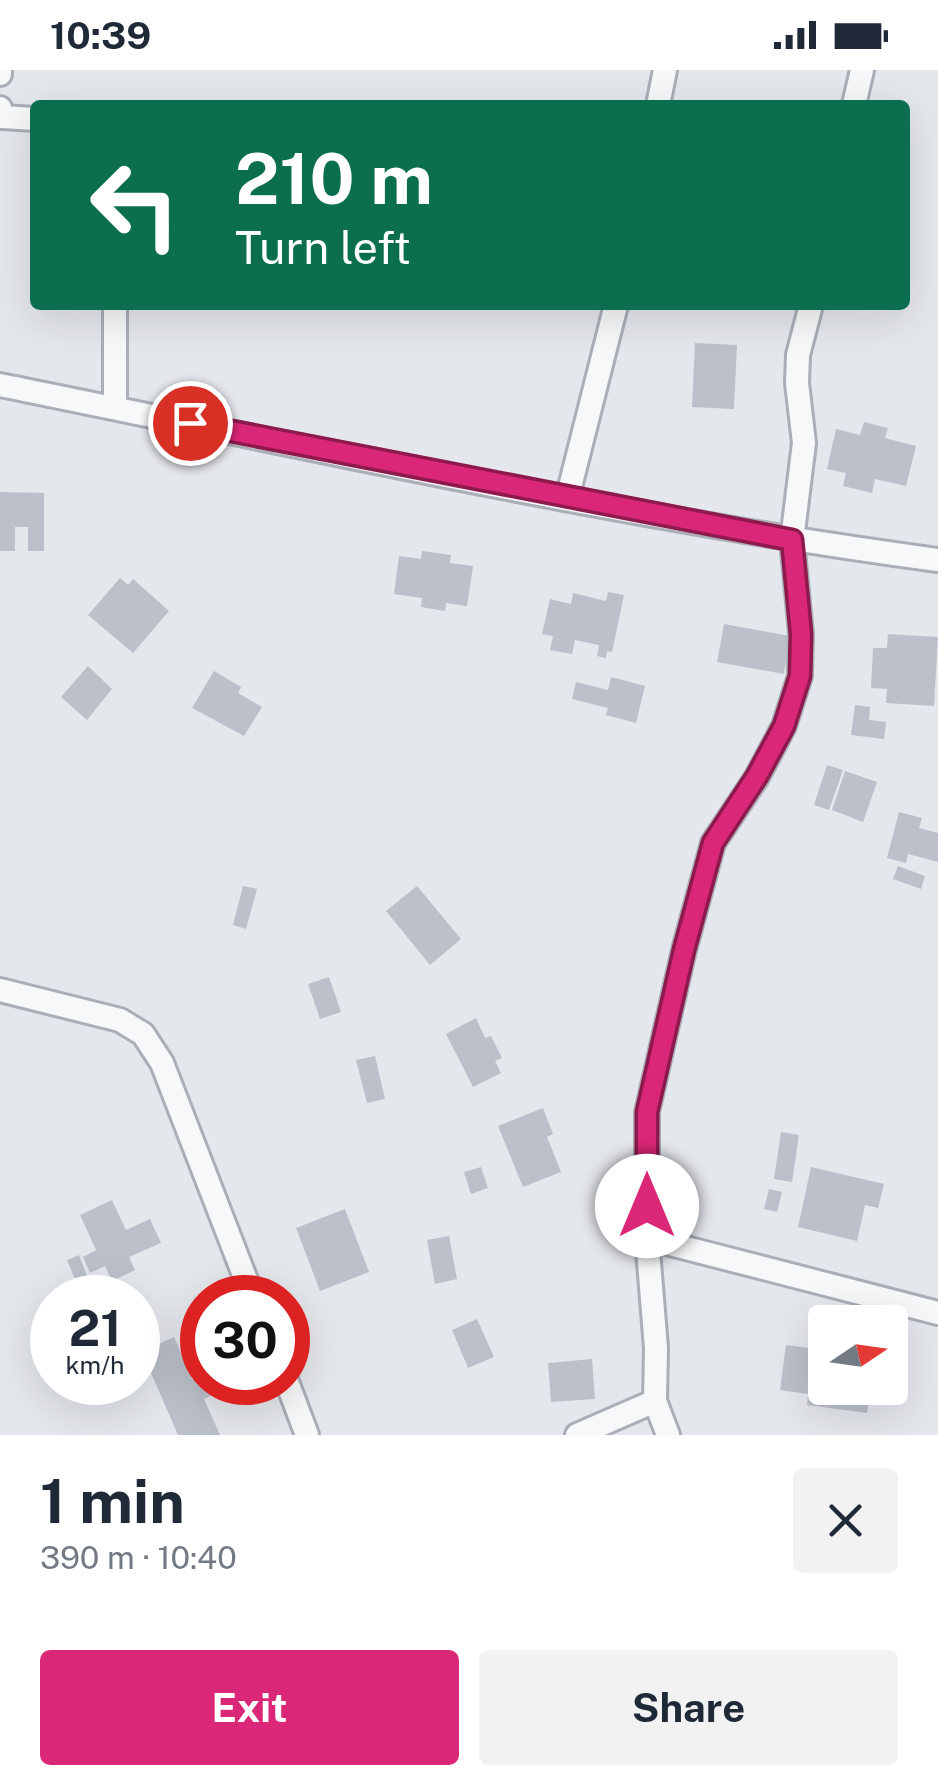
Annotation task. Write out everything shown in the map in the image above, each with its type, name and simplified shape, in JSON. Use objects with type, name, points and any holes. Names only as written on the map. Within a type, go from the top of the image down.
[{"type":"street","points":[[659,100],[665,70]]},
{"type":"street","points":[[855,100],[862,70]]},
{"type":"street","points":[[0,108],[2,116],[30,119]]},
{"type":"street","points":[[115,310],[115,408]]},
{"type":"street","points":[[567,499],[615,310]]},
{"type":"street","points":[[668,1435],[655,1400],[656,1348],[647,1238],[647,1112],[713,843],[784,726],[800,676],[801,634],[792,540],[804,443],[796,382],[798,355],[811,310]]},
{"type":"street","points":[[0,385],[567,499],[792,540],[938,560]]},
{"type":"street","points":[[0,990],[120,1020],[143,1034],[162,1064],[245,1275]]},
{"type":"street","points":[[647,1238],[938,1312]]},
{"type":"street","points":[[577,1435],[655,1400]]},
{"type":"street","points":[[296,1405],[307,1435]]},
{"type":"building","points":[[695,343],[737,345],[734,409],[692,407]]},
{"type":"building","points":[[864,422],[888,428],[885,438],[916,446],[906,486],[875,479],[872,493],[843,486],[846,473],[827,469],[836,429],[860,435]]},
{"type":"building","points":[[0,492],[44,493],[44,551],[28,551],[28,527],[15,527],[15,551],[0,551]]},
{"type":"building","points":[[422,551],[451,555],[450,563],[473,566],[467,606],[446,603],[445,611],[421,607],[422,598],[394,594],[399,556],[421,559]]},
{"type":"building","points":[[120,578],[128,585],[133,579],[169,611],[133,653],[88,615]]},
{"type":"building","points":[[608,592],[624,595],[612,652],[607,651],[606,658],[597,656],[599,645],[575,640],[572,654],[550,650],[553,636],[542,634],[550,599],[571,604],[573,593],[606,601]]},
{"type":"building","points":[[724,624],[790,636],[784,674],[717,662]]},
{"type":"building","points":[[888,634],[938,637],[934,706],[886,703],[887,689],[871,688],[873,648],[887,648]]},
{"type":"building","points":[[88,666],[112,689],[87,720],[61,697]]},
{"type":"building","points":[[214,671],[241,687],[238,693],[262,707],[244,736],[192,708]]},
{"type":"building","points":[[611,677],[645,686],[636,723],[606,715],[608,708],[572,699],[576,682],[608,690]]},
{"type":"building","points":[[855,705],[870,707],[869,720],[886,722],[884,739],[851,735]]},
{"type":"building","points":[[827,765],[843,770],[829,810],[814,805]]},
{"type":"building","points":[[845,771],[877,782],[863,822],[832,810]]},
{"type":"building","points":[[899,812],[922,818],[919,828],[938,833],[938,862],[908,854],[906,863],[887,858]]},
{"type":"building","points":[[898,866],[925,876],[921,889],[893,879]]},
{"type":"building","points":[[243,886],[257,889],[246,929],[233,925]]},
{"type":"building","points":[[417,886],[461,939],[430,965],[386,911]]},
{"type":"building","points":[[329,977],[341,1012],[320,1019],[308,984]]},
{"type":"building","points":[[476,1018],[485,1038],[491,1036],[502,1058],[495,1061],[501,1073],[473,1087],[446,1034]]},
{"type":"building","points":[[375,1056],[385,1099],[367,1103],[356,1060]]},
{"type":"building","points":[[543,1108],[553,1134],[547,1137],[561,1172],[523,1187],[498,1126]]},
{"type":"building","points":[[781,1132],[799,1135],[792,1182],[774,1179]]},
{"type":"building","points":[[481,1167],[488,1188],[471,1194],[464,1172]]},
{"type":"building","points":[[811,1167],[884,1184],[878,1208],[865,1205],[857,1241],[798,1227]]},
{"type":"building","points":[[769,1189],[782,1192],[777,1212],[764,1209]]},
{"type":"building","points":[[112,1200],[126,1230],[150,1219],[161,1243],[129,1257],[135,1270],[125,1275],[109,1275],[105,1266],[90,1273],[83,1257],[96,1250],[80,1215]]},
{"type":"building","points":[[345,1209],[369,1272],[320,1291],[296,1228]]},
{"type":"building","points":[[449,1236],[457,1279],[435,1284],[427,1240]]},
{"type":"building","points":[[79,1255],[87,1275],[73,1275],[67,1260]]},
{"type":"building","points":[[477,1319],[494,1357],[468,1368],[452,1330]]},
{"type":"building","points":[[174,1337],[180,1351],[180,1405],[207,1405],[220,1435],[178,1435],[160,1394],[160,1344]]},
{"type":"building","points":[[786,1345],[808,1348],[808,1394],[780,1390]]},
{"type":"building","points":[[592,1359],[595,1399],[551,1402],[548,1363]]},
{"type":"building","points":[[808,1394],[808,1405],[868,1405],[867,1413],[807,1405]]},
{"type":"route","points":[[190,423],[792,540],[801,634],[800,676],[784,726],[713,843],[647,1112],[647,1206]]}]
